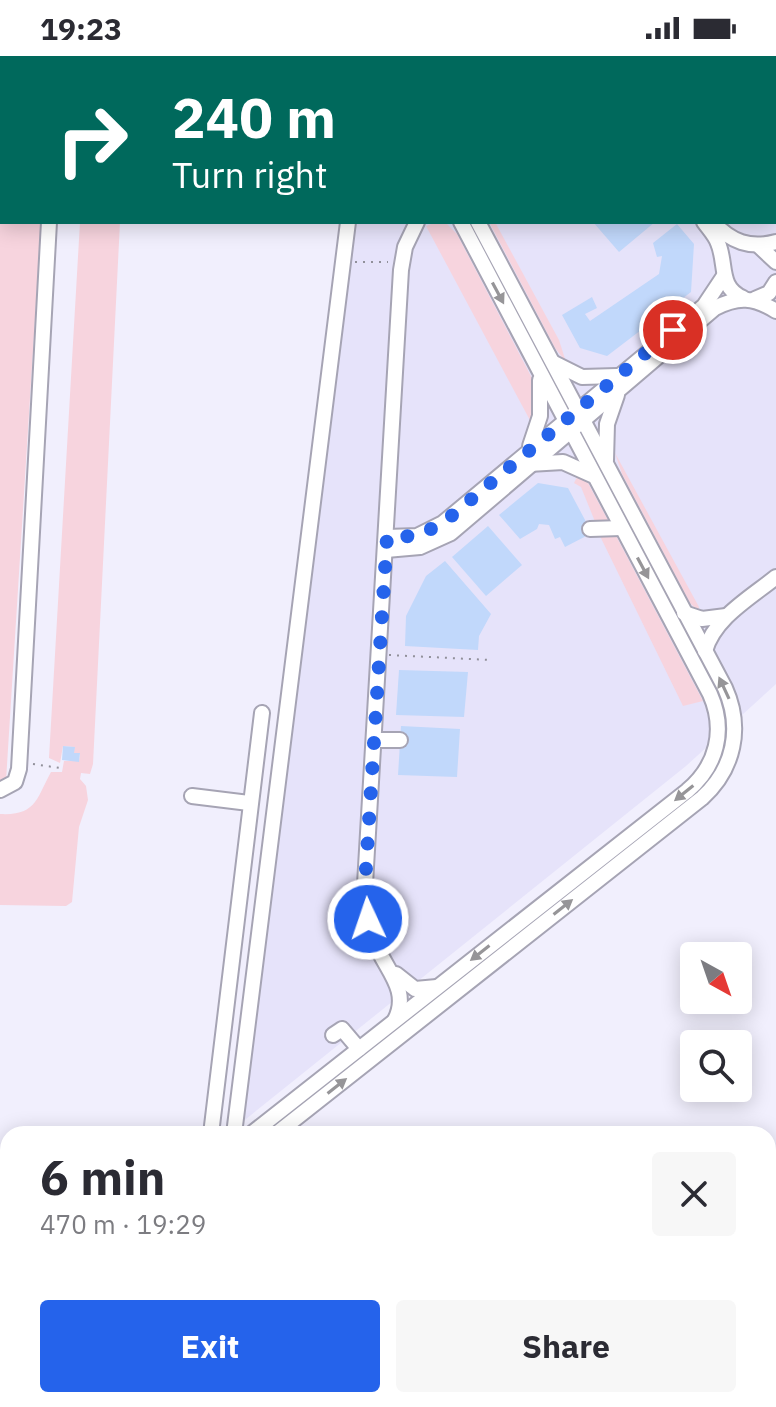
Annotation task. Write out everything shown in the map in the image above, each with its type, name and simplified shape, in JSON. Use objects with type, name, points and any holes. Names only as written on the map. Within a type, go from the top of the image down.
[{"type":"street","points":[[0,790],[15,782],[20,762],[49,224]]},
{"type":"street","points":[[235,1126],[348,224]]},
{"type":"street","points":[[286,1126],[694,785],[714,754],[719,726],[710,694],[461,224]]},
{"type":"street","points":[[261,1126],[437,987],[524,928],[709,792],[727,767],[735,728],[729,697],[479,224]]},
{"type":"street","points":[[705,224],[718,242],[732,292],[776,311]]},
{"type":"street","points":[[715,224],[730,238],[753,245],[776,262]]},
{"type":"street","points":[[395,1021],[402,997],[370,930],[365,896],[402,263],[415,227]]},
{"type":"street","points":[[386,544],[420,547],[441,538],[528,457],[580,414],[617,376],[704,306],[732,252],[776,242]]},
{"type":"street","points":[[580,414],[617,392],[709,312],[769,293],[776,282]]},
{"type":"street","points":[[553,362],[582,377],[617,376]]},
{"type":"street","points":[[528,457],[540,416],[539,372]]},
{"type":"street","points":[[607,465],[607,424],[617,392]]},
{"type":"street","points":[[528,457],[563,462],[592,475]]},
{"type":"street","points":[[590,529],[621,528]]},
{"type":"street","points":[[705,651],[712,634],[727,616],[776,577]]},
{"type":"street","points":[[684,613],[708,620],[727,616]]},
{"type":"street","points":[[212,1126],[262,713]]},
{"type":"street","points":[[719,726],[735,728]]},
{"type":"street","points":[[375,740],[400,740]]},
{"type":"street","points":[[192,796],[249,803]]},
{"type":"street","points":[[384,962],[410,987],[421,990],[437,987]]},
{"type":"street","points":[[333,1035],[342,1029],[359,1049]]},
{"type":"path","points":[[343,262],[402,263]]},
{"type":"path","points":[[380,655],[490,660]]},
{"type":"path","points":[[20,762],[60,768]]},
{"type":"shaded area","points":[[0,224],[41,224],[6,781],[0,780]]},
{"type":"shaded area","points":[[80,224],[120,224],[93,764],[90,774],[81,773],[80,779],[86,786],[88,800],[79,827],[72,902],[66,906],[0,905],[0,814],[22,812],[29,808],[51,772],[62,772],[64,761],[79,761],[80,754],[74,753],[74,747],[63,746],[60,763],[49,758]]},
{"type":"shaded area","points":[[354,224],[776,224],[776,684],[686,766],[241,1123]]},
{"type":"shaded area","points":[[447,224],[457,234],[534,382],[532,424],[426,226]]},
{"type":"shaded area","points":[[490,224],[496,224],[559,340],[566,362],[555,348]]},
{"type":"shaded area","points":[[589,445],[720,693],[727,706],[587,447]]},
{"type":"shaded area","points":[[615,453],[699,607],[698,611],[690,603],[622,474]]},
{"type":"shaded area","points":[[579,473],[588,483],[610,524],[596,524],[581,487],[574,483]]},
{"type":"shaded area","points":[[598,532],[614,532],[703,701],[683,706]]},
{"type":"building","points":[[595,224],[653,224],[619,252]]},
{"type":"building","points":[[677,224],[694,244],[691,292],[607,356],[580,348],[562,315],[592,297],[597,308],[585,314],[590,321],[659,274],[662,256],[657,257],[653,243]]},
{"type":"building","points":[[538,483],[568,488],[592,533],[565,547],[560,537],[555,539],[549,525],[539,524],[537,529],[520,539],[499,515]]},
{"type":"building","points":[[488,526],[522,565],[486,596],[452,557]]},
{"type":"building","points":[[445,561],[491,614],[479,636],[478,650],[405,646],[406,616],[426,576]]},
{"type":"building","points":[[399,670],[468,672],[464,717],[396,715]]},
{"type":"building","points":[[401,726],[460,729],[457,777],[398,775]]},
{"type":"building","points":[[63,746],[75,747],[74,753],[80,753],[79,762],[62,760]]},
{"type":"route","points":[[368,919],[365,884],[387,537],[407,538],[435,529],[673,330]]}]
